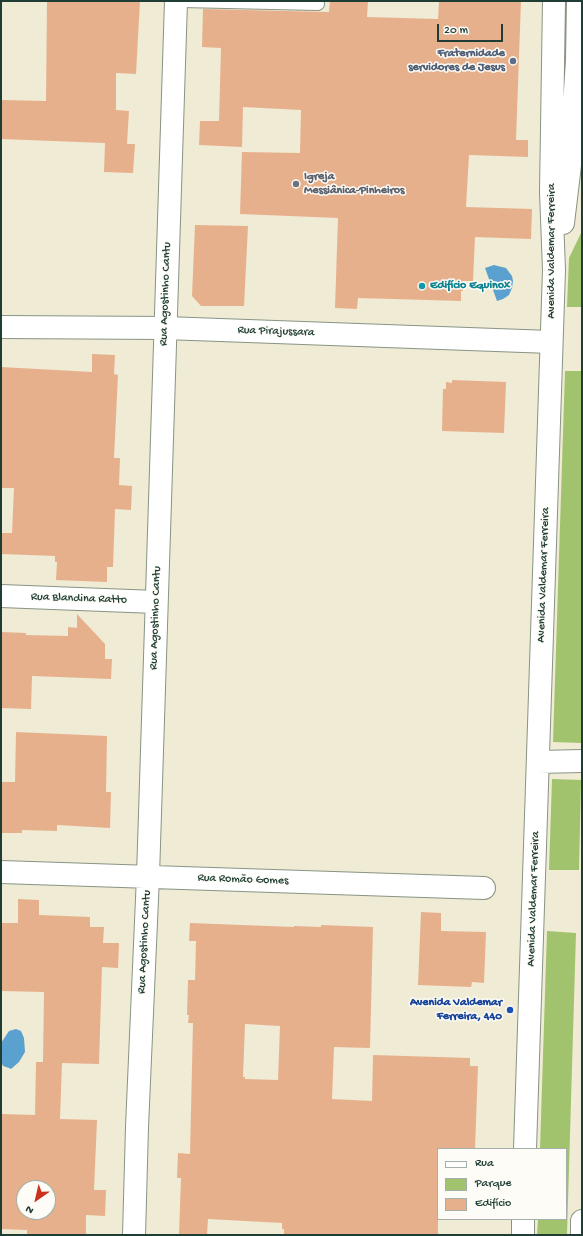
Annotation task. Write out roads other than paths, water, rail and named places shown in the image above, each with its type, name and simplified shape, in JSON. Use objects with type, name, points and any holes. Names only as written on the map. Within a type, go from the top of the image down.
[{"type":"street","name":"Rua Agostinho Cantu","points":[[134,1235],[148,876],[176,1]]},
{"type":"street","name":"Avenida Valdemar Ferreira","points":[[526,1148],[554,270],[551,192],[554,1]]},
{"type":"street","points":[[554,270],[563,220],[570,165],[577,61],[578,1]]},
{"type":"street","name":"Rua Pirajussara","points":[[1,327],[165,328],[551,342]]},
{"type":"street","name":"Rua Blandina Ratto","points":[[1,596],[156,602]]},
{"type":"street","points":[[538,762],[582,761]]},
{"type":"street","name":"Rua Romão Gomes","points":[[1,872],[484,888]]},
{"type":"street","points":[[523,1220],[523,1235]]},
{"type":"street","points":[[582,1221],[582,1235]]},
{"type":"lane","points":[[181,1],[318,4]]},
{"type":"water","points":[[494,265],[506,268],[512,276],[513,281],[509,295],[497,301],[485,268]]},
{"type":"water","points":[[16,1029],[21,1031],[24,1038],[25,1052],[19,1062],[11,1069],[3,1066],[1,1061],[1,1043],[9,1031]]},
{"type":"place","name":"Fraternidade servidores de Jesus","points":[[513,61]]},
{"type":"place","name":"Igreja Messiânica-Pinheiros","points":[[296,184]]},
{"type":"place","name":"Edifício Equinox","points":[[422,286]]},
{"type":"place","name":"Avenida Valdemar Ferreira, 440","points":[[510,1010]]}]
